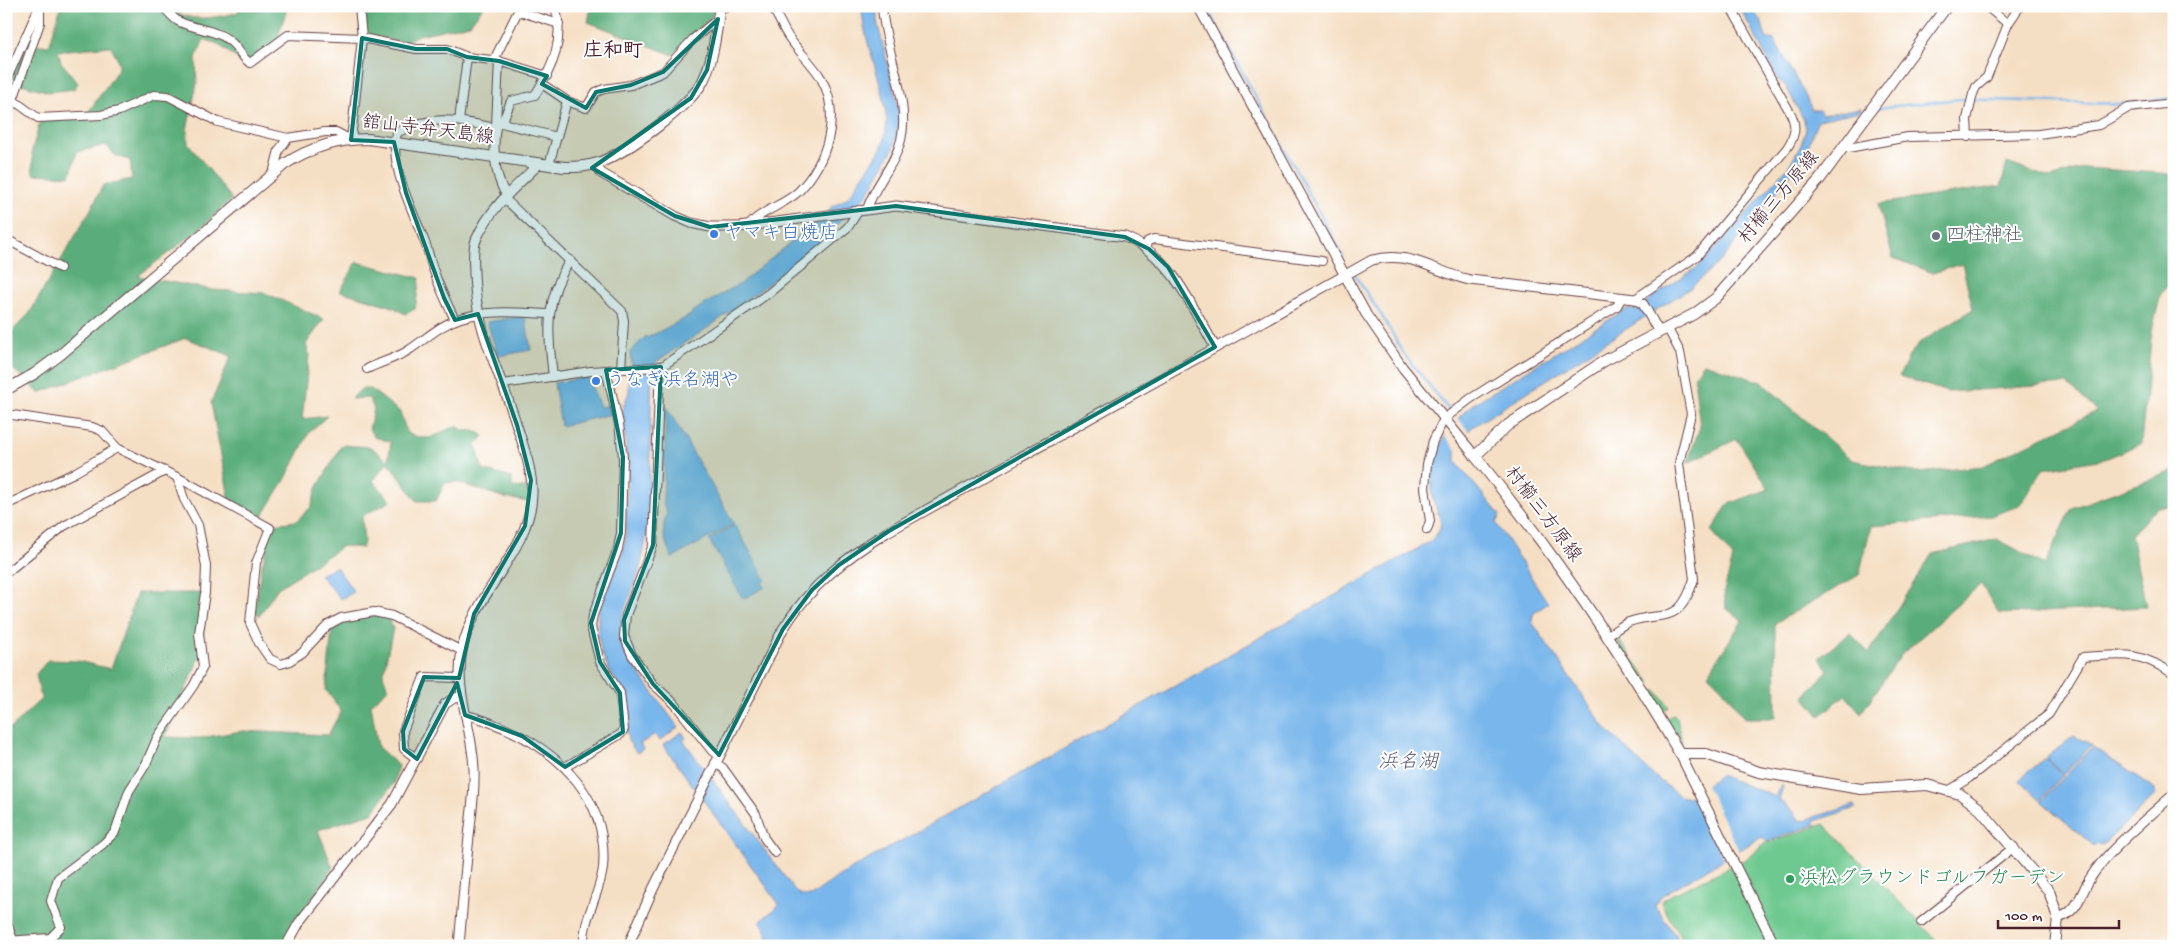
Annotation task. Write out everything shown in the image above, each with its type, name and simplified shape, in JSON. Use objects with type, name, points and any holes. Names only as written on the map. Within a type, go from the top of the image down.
[{"type":"main road","name":"村櫛三方原線","points":[[1680,754],[1606,636],[1536,532],[1475,456],[1515,420],[1613,355],[1660,328],[1700,310],[1721,293],[1810,191],[1869,114],[1947,6]]},
{"type":"main road","name":"舘山寺弁天島線","points":[[6,390],[60,355],[273,174],[308,151],[325,145],[351,140],[394,142],[544,164],[579,167],[606,160],[677,112],[692,98],[707,70],[720,7]]},
{"type":"main road","points":[[1680,754],[1706,754],[1759,772],[1861,789],[1927,785],[1950,790],[1979,808],[2049,890],[2058,918],[2055,946]]},
{"type":"street","points":[[6,81],[39,6]]},
{"type":"street","points":[[39,6],[40,23],[13,100],[38,118],[101,115],[119,111],[154,95],[168,96],[218,122],[288,138],[336,132],[351,140],[362,38],[358,6]]},
{"type":"street","points":[[161,6],[180,22],[202,29],[232,43],[244,59],[250,63],[288,35],[362,38],[416,49],[447,49],[468,57],[497,61],[547,76]]},
{"type":"street","points":[[498,125],[511,102],[535,96],[547,76],[558,53],[559,24],[555,6]]},
{"type":"street","points":[[720,7],[737,6]]},
{"type":"street","points":[[749,226],[758,216],[770,211],[793,196],[810,179],[828,143],[831,130],[826,93],[822,80],[787,36],[770,6]]},
{"type":"street","points":[[502,384],[606,370],[658,367],[689,349],[769,293],[848,227],[859,210],[871,197],[897,153],[903,128],[901,102],[884,28],[882,6]]},
{"type":"street","points":[[1198,6],[1366,314],[1390,350],[1475,456]]},
{"type":"street","points":[[1635,299],[1697,256],[1787,148],[1794,136],[1795,125],[1791,114],[1730,6]]},
{"type":"street","points":[[1986,6],[2008,24]]},
{"type":"street","points":[[1968,136],[1967,119],[1973,94],[1976,87],[1986,76],[2008,24],[2020,6]]},
{"type":"street","points":[[559,24],[518,11],[497,61],[498,125],[495,157],[499,183],[505,197],[622,311],[624,321],[624,369]]},
{"type":"street","points":[[542,84],[567,101],[586,108],[596,92],[604,88],[631,85],[663,72],[693,39],[718,19]]},
{"type":"street","points":[[459,121],[468,57]]},
{"type":"street","points":[[459,946],[474,784],[472,745],[461,697],[462,651],[474,614],[517,545],[532,502],[530,473],[520,435],[484,340],[478,314],[474,265],[475,244],[489,217],[505,197],[544,164],[557,137],[567,101]]},
{"type":"street","points":[[1845,146],[1848,148],[1908,137],[2039,134],[2099,125],[2128,108],[2174,103]]},
{"type":"street","points":[[455,320],[434,272],[396,161],[394,142],[397,133],[413,123],[436,119],[498,125],[557,137]]},
{"type":"street","points":[[273,174],[279,150],[288,138]]},
{"type":"street","points":[[596,164],[602,173],[691,223],[719,228],[749,226],[859,210],[904,206],[1125,237],[1145,247],[1168,267],[1215,347]]},
{"type":"street","points":[[1145,247],[1148,241],[1154,239],[1322,261]]},
{"type":"street","points":[[6,240],[60,268]]},
{"type":"street","points":[[628,946],[648,900],[715,762],[783,629],[812,590],[839,565],[889,531],[1372,260],[1400,257],[1419,261],[1452,275],[1470,280],[1635,299],[1643,304],[1680,352],[1691,414],[1679,463],[1694,579],[1689,594],[1677,609],[1666,617],[1629,622],[1606,636]]},
{"type":"street","points":[[553,377],[548,328],[549,314],[558,284],[570,260]]},
{"type":"street","points":[[1427,530],[1430,517],[1425,488],[1427,464],[1433,441],[1446,421],[1470,399],[1617,306],[1622,298]]},
{"type":"street","points":[[367,369],[408,351],[431,332],[455,320],[478,314],[549,314]]},
{"type":"street","points":[[658,367],[653,545],[626,615],[624,636],[632,655],[653,684],[665,694],[712,751],[715,762],[723,768],[756,814],[764,838],[775,853]]},
{"type":"street","points":[[565,767],[621,734],[624,728],[620,692],[600,662],[591,623],[620,544],[621,533],[623,461],[619,424],[606,370]]},
{"type":"street","points":[[6,414],[17,414],[92,427],[102,431],[118,448],[177,477],[270,528],[256,563],[250,623],[259,644],[270,659],[281,664],[288,662],[302,653],[328,626],[337,620],[374,612],[392,616],[462,651]]},
{"type":"street","points":[[6,505],[74,473],[118,448]]},
{"type":"street","points":[[6,573],[64,526],[165,471]]},
{"type":"street","points":[[6,920],[10,940],[50,938],[61,927],[51,901],[58,878],[103,844],[115,832],[129,791],[146,764],[157,738],[194,685],[203,667],[199,633],[205,593],[206,566],[198,525],[184,499],[177,477]]},
{"type":"street","points":[[1950,790],[1969,778],[2048,714],[2083,657],[2133,655],[2146,658],[2174,674]]},
{"type":"street","points":[[417,759],[404,749],[403,731],[424,677],[460,678]]},
{"type":"street","points":[[286,946],[299,923],[392,804],[446,704],[461,697]]},
{"type":"street","points":[[464,715],[477,717],[522,736],[555,757],[565,767],[595,810],[603,847],[602,876],[585,934],[584,946]]},
{"type":"street","points":[[1680,754],[1775,946]]},
{"type":"street","points":[[2058,918],[2067,916],[2075,908],[2092,875],[2101,864],[2174,794]]},
{"type":"street","points":[[1921,922],[2014,847]]},
{"type":"highlighted area","points":[[718,19],[707,70],[691,98],[592,168],[675,216],[710,227],[896,206],[1125,237],[1149,249],[1168,267],[1215,347],[889,531],[839,565],[812,590],[783,629],[719,755],[653,684],[625,641],[624,620],[653,545],[661,367],[606,370],[623,457],[621,533],[591,623],[600,662],[620,693],[623,732],[565,767],[522,736],[465,715],[457,683],[417,759],[404,749],[403,731],[424,677],[459,678],[474,614],[525,526],[531,480],[517,425],[478,314],[455,320],[444,298],[406,193],[394,142],[351,140],[362,38],[416,49],[447,49],[467,57],[499,61],[547,76],[542,84],[586,108],[596,92],[631,85],[663,72]]},
{"type":"green space","points":[[61,6],[170,6],[185,16],[202,18],[237,13],[240,6],[288,6],[276,43],[249,68],[218,44],[204,39],[196,58],[197,83],[187,130],[188,143],[232,199],[200,229],[138,276],[213,290],[265,293],[324,319],[306,344],[309,355],[302,419],[327,416],[309,433],[285,480],[262,517],[230,502],[211,403],[231,356],[186,338],[39,393],[6,362],[6,337],[29,314],[91,209],[103,185],[132,179],[130,160],[116,156],[106,145],[77,152],[70,176],[33,174],[32,150],[41,118],[88,113],[115,74],[119,65],[111,46],[58,51],[61,62],[78,83],[74,89],[49,92],[14,82],[6,90],[6,60],[15,61],[19,59],[25,55],[33,44],[49,46]]},
{"type":"green space","points":[[360,6],[484,6],[470,24],[419,35],[404,42],[371,37],[361,30]]},
{"type":"green space","points":[[591,6],[714,6],[712,17],[673,55],[588,22]]},
{"type":"green space","points":[[2007,163],[2050,178],[2085,168],[2174,174],[2174,276],[2161,294],[2152,330],[2141,444],[2105,459],[2043,469],[2021,505],[1991,516],[1871,526],[1859,575],[1775,623],[1776,718],[1744,718],[1723,689],[1708,674],[1742,621],[1726,608],[1724,591],[1733,558],[1712,531],[1728,504],[1769,489],[1737,439],[1687,463],[1700,427],[1694,377],[1704,363],[1761,382],[1852,460],[1918,473],[1983,466],[2097,411],[2067,384],[1947,392],[1899,376],[1910,354],[1921,342],[1973,309],[1962,264],[1933,273],[1893,258],[1878,204],[2001,186]]},
{"type":"green space","points":[[357,262],[420,278],[415,309],[405,314],[393,307],[340,291]]},
{"type":"green space","points":[[361,389],[371,389],[400,412],[407,433],[429,438],[457,426],[465,431],[475,430],[484,436],[476,445],[483,470],[512,478],[512,487],[528,488],[529,502],[505,498],[456,482],[445,483],[436,501],[417,501],[388,462],[373,481],[391,501],[362,516],[364,542],[362,548],[343,546],[278,588],[259,616],[255,610],[261,569],[273,524],[296,521],[311,507],[317,488],[342,445],[371,447],[388,461],[391,442],[374,437],[369,429],[374,409],[369,398],[351,399]]},
{"type":"green space","points":[[2174,471],[2174,508],[2158,507],[2131,535],[2146,607],[1999,614],[1981,584],[1902,654],[1861,713],[1845,695],[1820,716],[1804,697],[1828,670],[1819,658],[1850,633],[1869,653],[1932,554],[1997,539],[2045,565],[2072,508]]},
{"type":"green space","points":[[137,593],[205,593],[202,652],[165,737],[200,738],[242,731],[328,735],[341,711],[326,690],[332,629],[352,614],[388,617],[393,628],[383,675],[388,689],[371,704],[378,747],[398,765],[394,783],[372,813],[318,830],[333,868],[280,946],[6,946],[6,727],[11,728],[41,699],[36,674],[48,660],[78,661],[111,669]]},
{"type":"green space","points":[[1615,635],[1651,683],[1645,685],[1614,637]]},
{"type":"green space","points":[[1652,690],[1657,691],[1669,707],[1662,712],[1650,693]]},
{"type":"green space","points":[[1674,714],[1677,718],[1682,743],[1666,719]]},
{"type":"green space","name":"浜松グラウンドゴルフガーデン","points":[[1824,824],[1942,946],[1686,946],[1661,903],[1663,899],[1746,859],[1764,844]]},
{"type":"water","points":[[862,6],[877,6],[877,21],[899,110],[900,126],[892,151],[867,195],[819,243],[776,278],[709,327],[657,361],[651,373],[647,532],[642,560],[621,622],[621,632],[625,654],[678,727],[660,741],[655,734],[640,744],[643,749],[637,753],[628,741],[623,692],[608,668],[601,651],[598,633],[598,614],[603,596],[622,554],[626,537],[628,464],[622,410],[629,392],[629,376],[633,375],[630,352],[646,336],[647,338],[691,315],[692,312],[741,283],[814,224],[824,222],[831,207],[845,200],[851,194],[880,150],[884,141],[886,126],[886,110],[867,40]]},
{"type":"water","name":"浜名湖","points":[[1739,6],[1747,6],[1761,20],[1766,38],[1774,40],[1812,110],[1819,110],[1822,115],[1861,108],[1860,111],[1819,120],[1800,163],[1719,263],[1689,289],[1471,428],[1456,449],[1456,462],[1500,515],[1496,523],[1548,603],[1533,614],[1532,622],[1605,728],[1654,776],[1680,796],[1689,798],[1720,775],[1776,797],[1781,785],[1783,786],[1779,800],[1793,811],[1800,821],[1855,805],[1856,808],[1815,821],[1815,825],[1767,841],[1762,837],[1661,896],[1655,906],[1683,946],[772,946],[761,922],[779,904],[663,745],[682,732],[686,738],[683,740],[796,892],[803,896],[811,896],[839,876],[1431,541],[1440,528],[1431,485],[1432,471],[1439,448],[1460,416],[1470,406],[1626,309],[1639,310],[1648,300],[1699,266],[1788,167],[1801,145],[1806,129],[1804,120],[1785,85],[1779,81]]},
{"type":"water","points":[[525,316],[531,350],[498,356],[487,322]]},
{"type":"water","points":[[588,377],[600,407],[609,405],[612,414],[561,426],[554,383]]},
{"type":"water","points":[[666,406],[734,524],[672,558],[665,541],[664,531],[667,513],[663,503]]},
{"type":"water","points":[[735,525],[766,580],[762,583],[765,587],[743,599],[709,540]]},
{"type":"water","points":[[336,567],[354,592],[341,599],[320,575]]},
{"type":"water","points":[[2074,736],[2092,745],[2064,774],[2046,758]]},
{"type":"water","points":[[2093,747],[2155,789],[2155,795],[2104,844],[2097,843],[2094,846],[2041,801]]},
{"type":"water","points":[[2045,758],[2063,775],[2040,800],[2019,780]]},
{"type":"pier","points":[[1456,416],[1471,434],[1458,453],[1443,433]]},
{"type":"pier","points":[[1705,783],[1740,853],[1725,861],[1691,794]]},
{"type":"waterway","points":[[1206,6],[1343,256]]},
{"type":"waterway","points":[[1877,108],[1960,99],[2119,104],[2174,98]]},
{"type":"waterway","points":[[1354,274],[1387,324],[1403,353],[1449,410]]},
{"type":"waterway","points":[[623,612],[628,598]]},
{"type":"place","name":"ヤマキ白焼店","points":[[714,234]]},
{"type":"place","name":"四柱神社","points":[[1936,236]]},
{"type":"place","name":"うなぎ浜名湖や","points":[[596,381]]},
{"type":"place","name":"浜松グラウンドゴルフガーデン","points":[[1790,879]]},
{"type":"district","name":"庄和町","points":[[613,52]]}]
